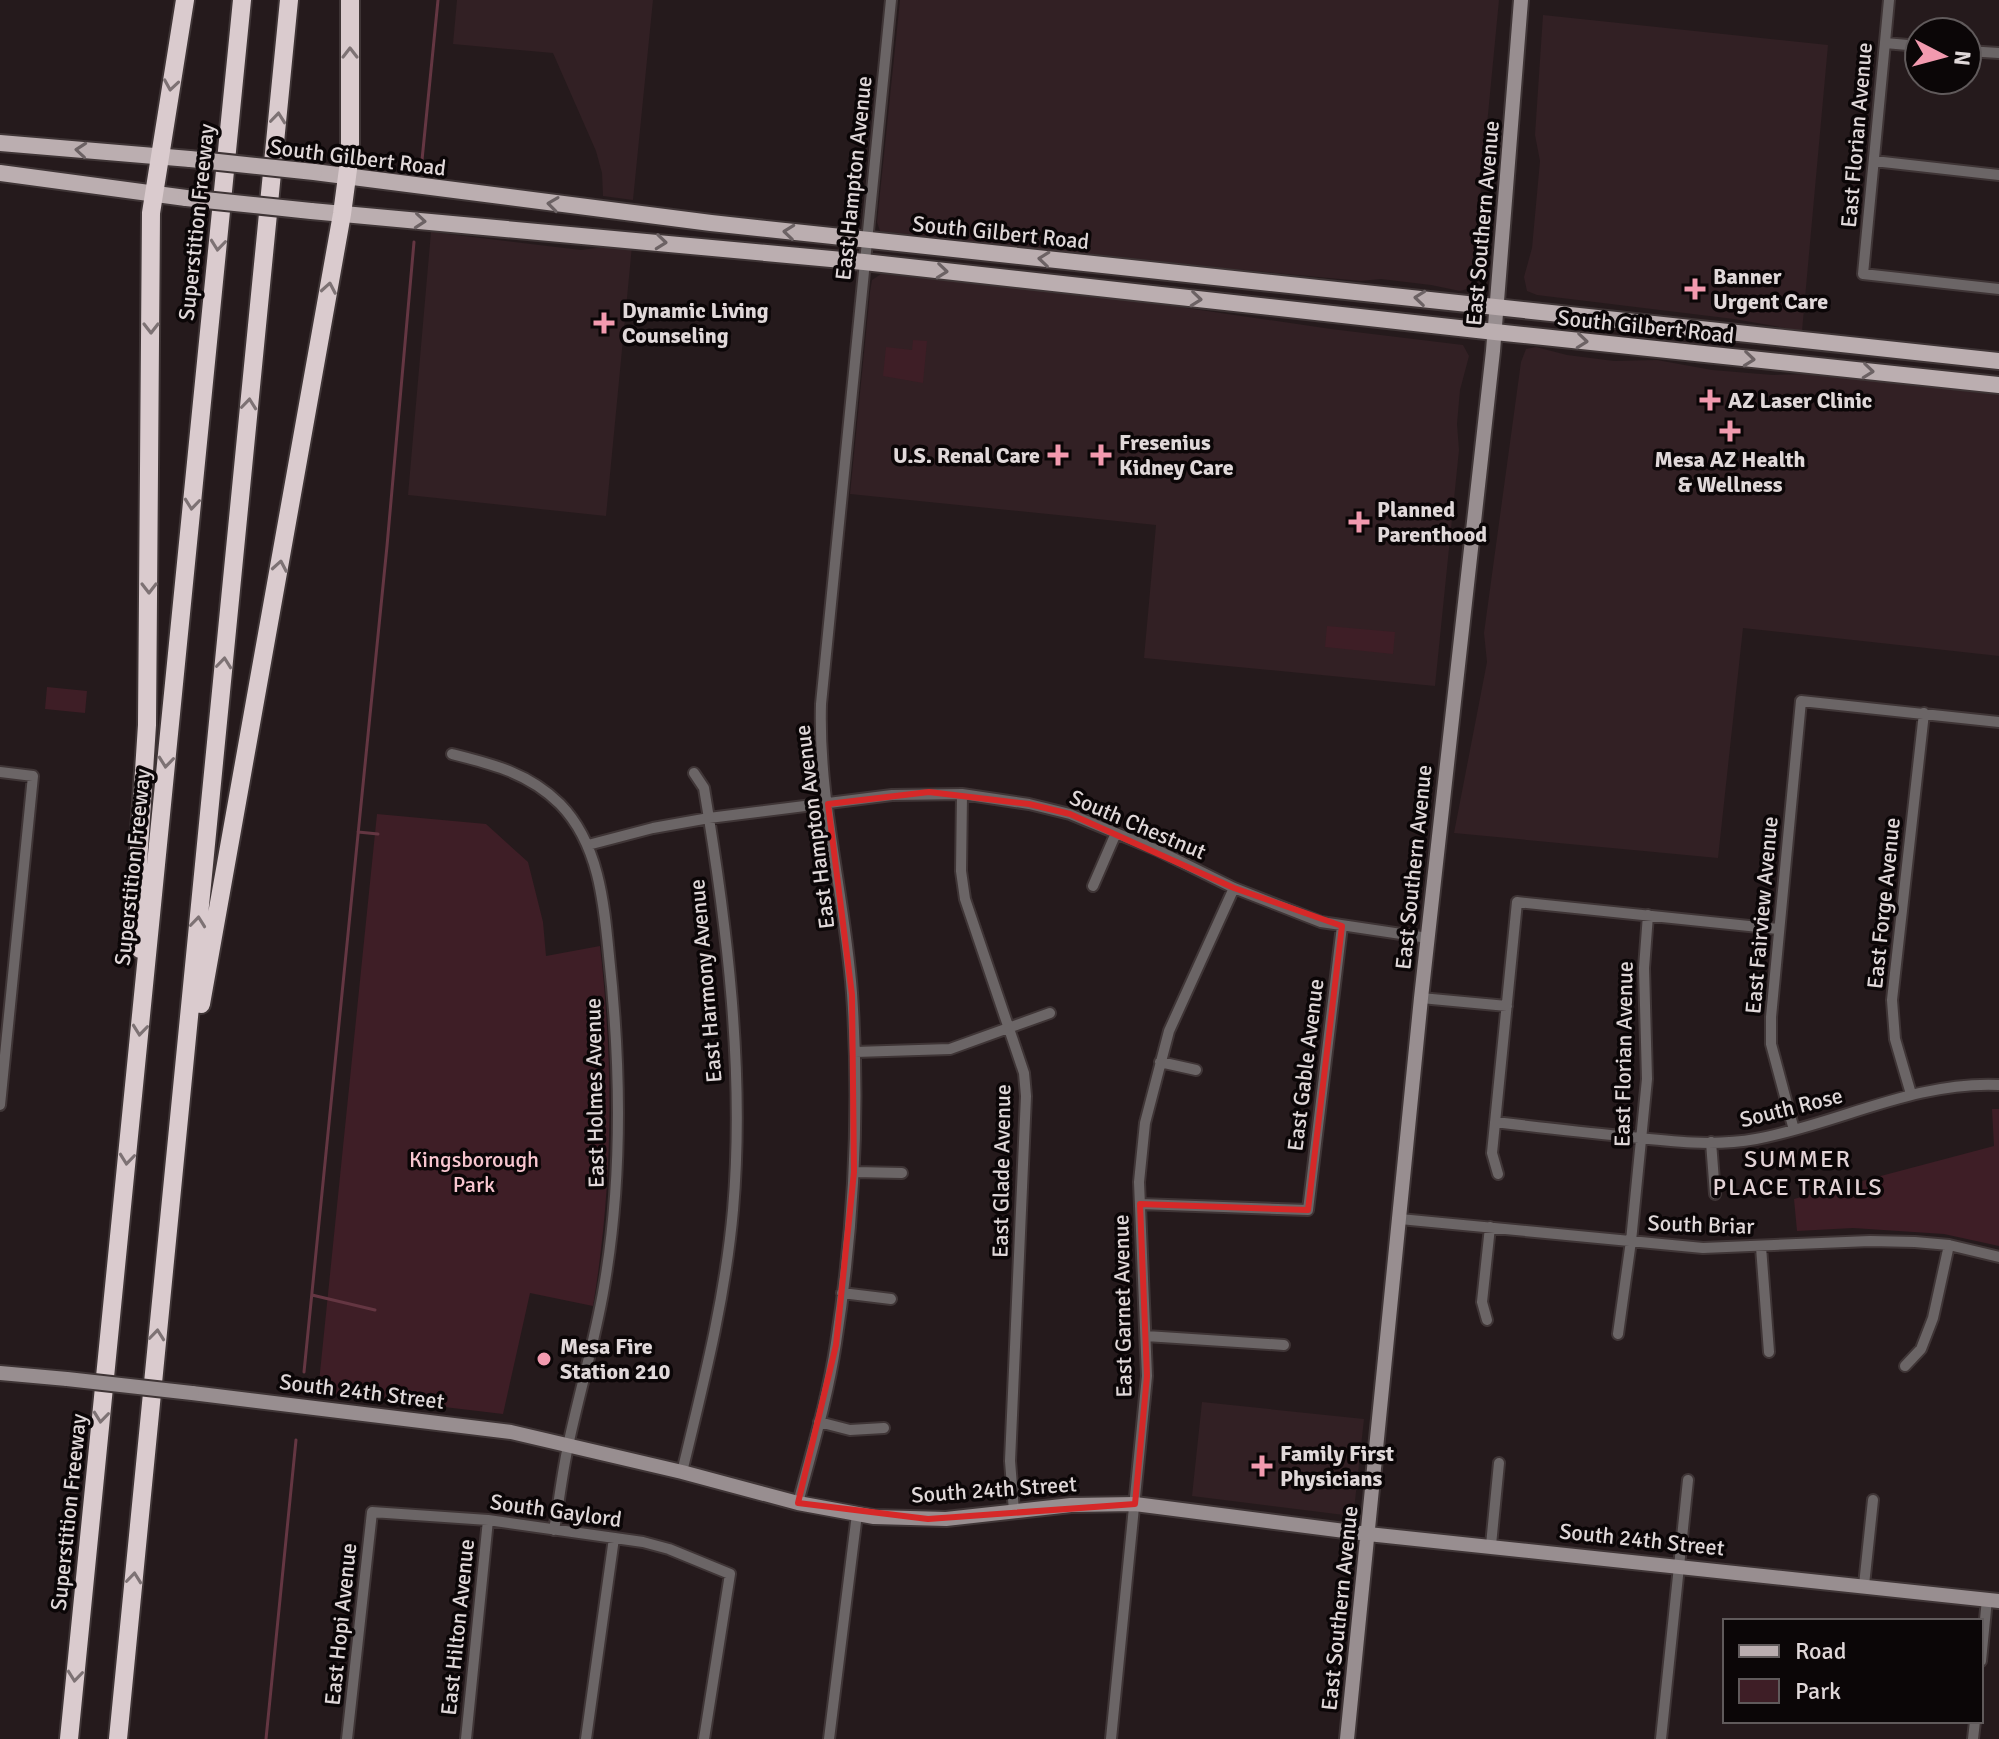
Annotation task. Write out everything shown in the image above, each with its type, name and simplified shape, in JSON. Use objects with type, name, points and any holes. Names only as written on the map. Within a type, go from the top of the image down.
[{"type":"highway","points":[[145,980],[135,909],[147,725],[151,213],[185,0]]},
{"type":"highway","name":"Superstition Freeway","points":[[69,1739],[242,0]]},
{"type":"highway","points":[[118,1739],[289,0]]},
{"type":"highway","points":[[177,1139],[342,214],[350,154],[350,0]]},
{"type":"main road","name":"South Gilbert Road","points":[[0,143],[314,172],[711,223],[1999,361]]},
{"type":"main road","name":"South Gilbert Road","points":[[0,173],[186,198],[864,262],[1999,385]]},
{"type":"main road","points":[[1788,338],[1790,363]]},
{"type":"street","name":"East Hampton Avenue","points":[[798,1503],[836,1345],[854,1172],[855,1052],[848,941],[820,738],[821,689],[891,0]]},
{"type":"street","name":"East Southern Avenue","points":[[1347,1739],[1421,998],[1495,332],[1521,0]]},
{"type":"street","name":"East Florian Avenue","points":[[1889,0],[1863,274],[1999,289]]},
{"type":"street","points":[[1885,43],[1903,45]]},
{"type":"street","points":[[1874,161],[1999,175]]},
{"type":"street","name":"East Fairview Avenue","points":[[1794,1130],[1771,1044],[1771,1017],[1801,701],[1924,713]]},
{"type":"street","points":[[1924,713],[1999,722]]},
{"type":"street","name":"East Forge Avenue","points":[[1911,1094],[1895,1039],[1892,1000],[1924,713]]},
{"type":"street","points":[[452,754],[502,766],[522,775],[560,804],[588,845]]},
{"type":"street","points":[[0,772],[33,776],[4,1024],[0,1105]]},
{"type":"street","name":"East Harmony Avenue","points":[[682,1472],[719,1312],[735,1167],[735,1048],[709,818],[704,788],[694,773]]},
{"type":"street","name":"South Chestnut","points":[[588,845],[653,828],[709,818],[905,794],[962,794],[1070,814],[1304,916],[1342,926],[1428,938]]},
{"type":"street","name":"East Glade Avenue","points":[[962,794],[961,871],[965,899],[1024,1073],[1026,1096],[1010,1461],[1014,1511]]},
{"type":"street","points":[[1093,886],[1116,833]]},
{"type":"street","name":"East Holmes Avenue","points":[[554,1530],[568,1445],[604,1285],[616,1194],[619,1137],[613,987],[600,892],[588,845]]},
{"type":"street","name":"East Garnet Avenue","points":[[1111,1739],[1145,1414],[1141,1151],[1160,1062],[1183,995],[1234,888]]},
{"type":"street","points":[[1498,1174],[1492,1153],[1517,902],[1778,929]]},
{"type":"street","name":"East Florian Avenue","points":[[1618,1334],[1631,1241],[1647,1079],[1644,968],[1648,915]]},
{"type":"street","name":"East Gable Avenue","points":[[1140,1204],[1308,1210],[1342,926]]},
{"type":"street","points":[[1421,998],[1507,1006]]},
{"type":"street","points":[[855,1052],[950,1049],[1050,1013]]},
{"type":"street","points":[[1160,1062],[1196,1070]]},
{"type":"street","name":"South Rose","points":[[1495,1122],[1642,1138],[1711,1142],[1753,1140],[1911,1094],[1967,1083],[1999,1085]]},
{"type":"street","points":[[1711,1142],[1715,1194]]},
{"type":"street","points":[[854,1172],[902,1173]]},
{"type":"street","name":"South Briar","points":[[1400,1219],[1703,1248],[1870,1241],[1949,1245],[1999,1257]]},
{"type":"street","points":[[1487,1320],[1482,1302],[1490,1227]]},
{"type":"street","points":[[1905,1366],[1921,1349],[1933,1318],[1949,1245]]},
{"type":"street","points":[[1761,1247],[1769,1352]]},
{"type":"street","points":[[842,1293],[891,1299]]},
{"type":"street","points":[[1146,1336],[1284,1345]]},
{"type":"street","name":"South 24th Street","points":[[0,1373],[471,1426],[568,1445],[798,1503],[857,1514],[928,1519],[1071,1505],[1135,1504],[1368,1534],[1993,1600]]},
{"type":"street","points":[[819,1422],[850,1430],[884,1428]]},
{"type":"street","points":[[1491,1545],[1499,1463]]},
{"type":"street","points":[[1661,1739],[1688,1480]]},
{"type":"street","points":[[1864,1585],[1873,1500]]},
{"type":"street","name":"South Gaylord","points":[[372,1512],[488,1520],[614,1538],[669,1549],[730,1574],[704,1739]]},
{"type":"street","name":"East Hopi Avenue","points":[[347,1739],[372,1512]]},
{"type":"street","points":[[829,1739],[857,1514]]},
{"type":"street","name":"East Hilton Avenue","points":[[466,1739],[488,1520]]},
{"type":"street","points":[[586,1739],[614,1538]]},
{"type":"street","points":[[1983,1651],[1993,1600]]},
{"type":"highlighted area","points":[[929,792],[1029,804],[1070,814],[1234,888],[1342,926],[1308,1210],[1140,1204],[1147,1376],[1135,1504],[928,1519],[798,1503],[836,1345],[854,1172],[852,995],[828,804]]},
{"type":"shaded area","points":[[457,0],[653,0],[633,200],[603,196],[602,173],[596,151],[553,53],[453,44]]},
{"type":"shaded area","points":[[900,0],[1499,0],[1472,281],[1467,289],[1460,291],[1381,279],[1361,281],[1223,268],[880,231],[877,222]]},
{"type":"shaded area","points":[[1543,15],[1828,45],[1802,331],[1734,319],[1537,295],[1527,291],[1524,277],[1532,248],[1540,161],[1535,135]]},
{"type":"shaded area","points":[[431,232],[581,250],[632,246],[606,516],[408,495]]},
{"type":"shaded area","points":[[881,274],[1132,300],[1463,345],[1469,356],[1460,390],[1457,424],[1459,450],[1435,686],[1144,658],[1156,525],[850,494],[870,292],[872,280]]},
{"type":"shaded area","points":[[1536,347],[1614,361],[1657,360],[1712,370],[1773,375],[1810,374],[1999,395],[1999,656],[1743,628],[1718,858],[1454,833],[1487,662],[1484,633],[1521,362],[1526,349]]},
{"type":"shaded area","points":[[1202,1402],[1364,1419],[1354,1510],[1344,1515],[1192,1496]]},
{"type":"green space","points":[[913,340],[927,341],[923,383],[883,376],[886,347],[912,350]]},
{"type":"green space","points":[[1327,626],[1395,632],[1393,654],[1325,647]]},
{"type":"green space","points":[[47,687],[87,691],[85,713],[45,709]]},
{"type":"green space","name":"Kingsborough Park","points":[[377,814],[486,824],[528,862],[543,922],[546,956],[600,946],[608,1036],[609,1126],[600,1261],[593,1306],[530,1293],[503,1414],[318,1392]]},
{"type":"green space","points":[[1992,1109],[1999,1109],[1999,1246],[1944,1234],[1853,1228],[1797,1231],[1794,1199],[1994,1146]]},
{"type":"waterway","points":[[422,160],[438,0]]},
{"type":"waterway","points":[[304,1372],[387,546],[414,242]]},
{"type":"waterway","points":[[358,832],[378,834]]},
{"type":"waterway","points":[[312,1295],[375,1310]]},
{"type":"waterway","points":[[266,1739],[296,1440]]},
{"type":"place","name":"Banner Urgent Care","points":[[1695,289]]},
{"type":"place","name":"Dynamic Living Counseling","points":[[604,323]]},
{"type":"place","name":"AZ Laser Clinic","points":[[1710,400]]},
{"type":"place","name":"Mesa AZ Health & Wellness","points":[[1730,431]]},
{"type":"place","name":"U.S. Renal Care","points":[[1058,455]]},
{"type":"place","name":"Fresenius Kidney Care","points":[[1101,455]]},
{"type":"place","name":"Planned Parenthood","points":[[1359,522]]},
{"type":"place","name":"Mesa Fire Station 210","points":[[544,1359]]},
{"type":"place","name":"Family First Physicians","points":[[1262,1466]]},
{"type":"district","name":"SUMMER PLACE TRAILS","points":[[1798,1173]]}]
